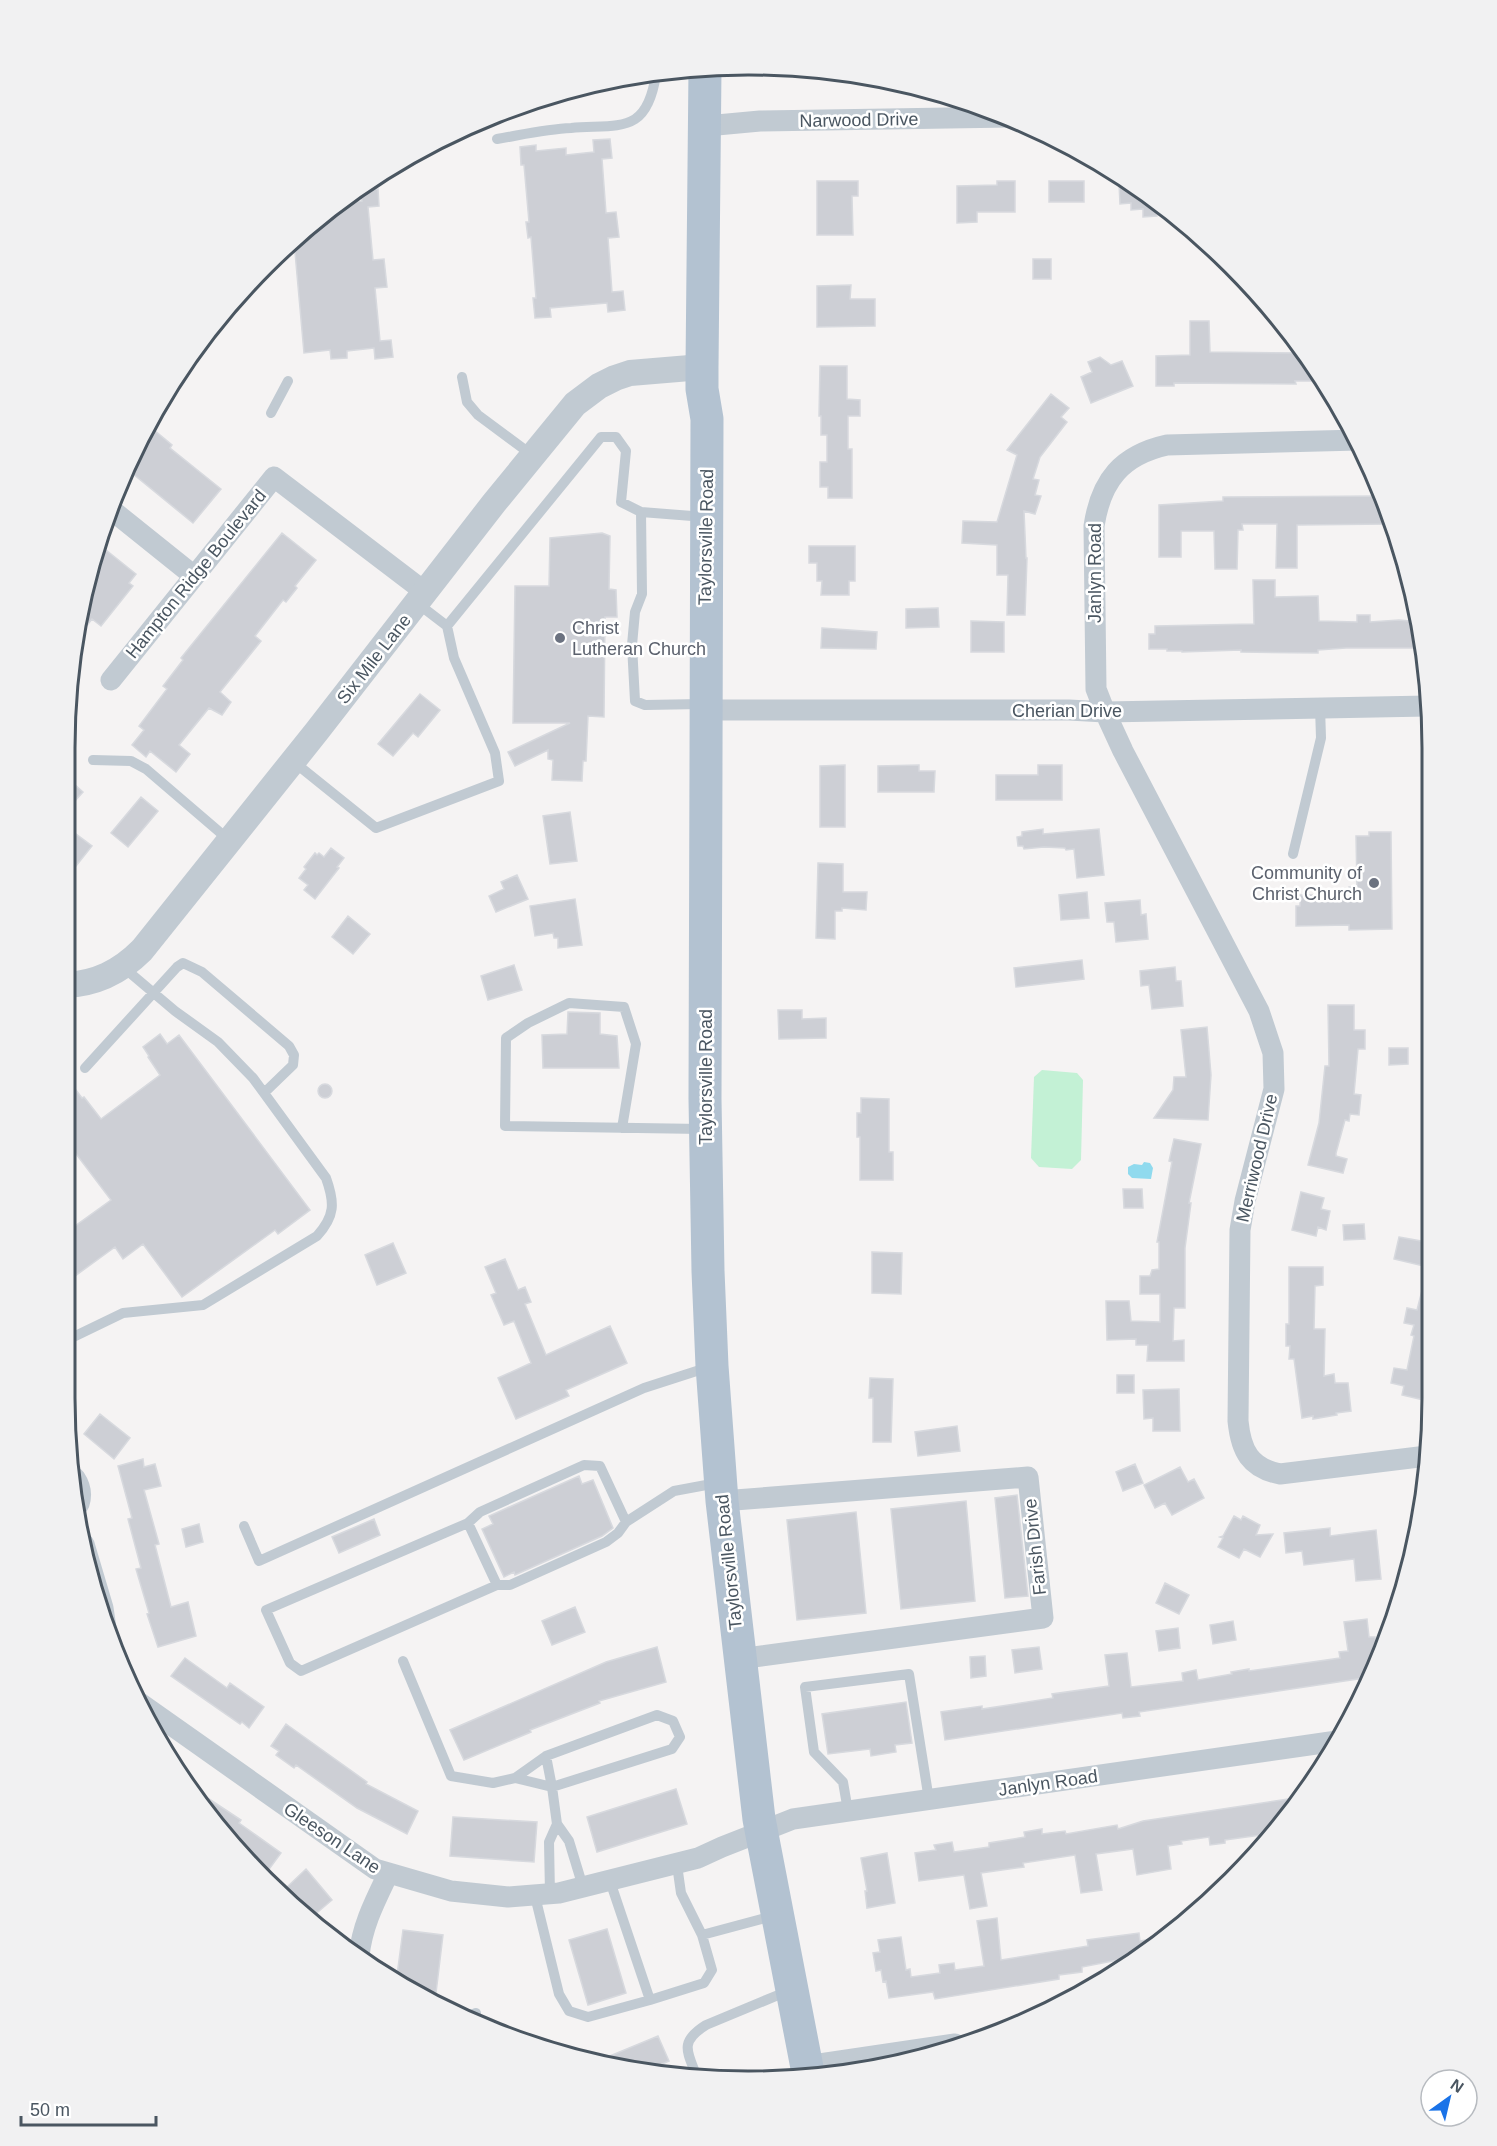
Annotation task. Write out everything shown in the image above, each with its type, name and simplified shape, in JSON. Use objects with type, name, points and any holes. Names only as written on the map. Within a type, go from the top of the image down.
[{"type":"main road","name":"Taylorsville Road","points":[[705,76],[702,389],[707,419],[706,1129],[712,1366],[721,1492],[761,1832],[807,2068]]},
{"type":"street","name":"Narwood Drive","points":[[706,126],[760,121],[983,117]]},
{"type":"street","name":"Six Mile Lane","points":[[75,984],[94,981],[123,967],[142,950],[294,761],[570,409],[599,386],[630,373],[702,367]]},
{"type":"street","name":"Janlyn Road","points":[[1105,712],[1096,689],[1093,541],[1096,507],[1110,478],[1126,461],[1167,445],[1348,441]]},
{"type":"street","name":"Hampton Ridge Boulevard","points":[[111,680],[274,477],[421,598]]},
{"type":"street","points":[[117,515],[194,576]]},
{"type":"street","name":"Cherian Drive","points":[[705,707],[1105,712],[1421,706]]},
{"type":"street","name":"Merriwood Drive","points":[[1105,712],[1123,751],[1259,1011],[1273,1053],[1274,1089],[1245,1201],[1240,1230],[1239,1421],[1240,1437],[1244,1449],[1258,1466],[1280,1474],[1419,1457]]},
{"type":"street","name":"Farish Drive","points":[[721,1492],[1028,1477],[1043,1618],[739,1659]]},
{"type":"street","name":"Gleeson Lane","points":[[153,1711],[322,1834],[375,1869],[432,1887],[470,1894],[508,1897],[543,1895],[677,1865],[761,1832]]},
{"type":"street","name":"Janlyn Road","points":[[761,1832],[793,1819],[1327,1742]]},
{"type":"street","points":[[360,1948],[370,1912],[388,1874]]},
{"type":"lane","points":[[496,139],[569,128],[621,126],[646,109],[655,82]]},
{"type":"lane","points":[[462,376],[467,402],[478,415],[532,456]]},
{"type":"lane","points":[[271,413],[288,381]]},
{"type":"lane","points":[[447,626],[601,437],[616,437],[626,451],[621,502],[641,512],[706,517]]},
{"type":"lane","points":[[641,512],[642,594],[635,612],[632,645],[632,681],[635,700],[645,705],[705,707]]},
{"type":"lane","points":[[294,761],[376,828],[499,781],[495,753],[454,658],[447,626],[421,598]]},
{"type":"lane","points":[[1293,854],[1321,738],[1320,707]]},
{"type":"lane","points":[[93,760],[131,761],[146,769],[230,841]]},
{"type":"lane","points":[[85,1068],[183,963],[202,972],[289,1046],[294,1055],[293,1065],[264,1094]]},
{"type":"lane","points":[[75,1336],[123,1313],[204,1305],[317,1236],[329,1223],[333,1195],[326,1178],[253,1078],[218,1042],[175,1011],[123,967]]},
{"type":"lane","points":[[622,1128],[636,1044],[624,1007],[569,1003],[528,1023],[506,1038],[505,1126],[622,1128],[706,1129]]},
{"type":"lane","points":[[244,1526],[260,1561],[644,1388],[712,1366]]},
{"type":"lane","points":[[626,1522],[600,1466],[584,1465],[480,1512],[468,1523],[267,1610],[290,1663],[302,1671],[496,1585],[510,1585],[606,1542],[618,1533],[626,1522],[674,1491],[721,1492]]},
{"type":"lane","points":[[468,1523],[496,1585]]},
{"type":"lane","points":[[403,1661],[451,1776],[493,1783],[515,1778],[546,1756],[657,1715],[673,1721],[680,1737],[672,1749],[552,1787],[515,1778]]},
{"type":"lane","points":[[848,1811],[843,1782],[814,1752],[805,1688],[909,1674],[929,1800]]},
{"type":"lane","points":[[546,1756],[557,1824],[569,1841],[583,1887]]},
{"type":"lane","points":[[557,1824],[549,1842],[543,1895],[559,1994],[569,2011],[588,2017],[704,1983],[712,1970],[702,1935],[681,1893],[677,1865]]},
{"type":"lane","points":[[610,1881],[650,2000]]},
{"type":"lane","points":[[702,1935],[777,1915]]},
{"type":"lane","points":[[694,2069],[687,2051],[687,2041],[695,2032],[706,2025],[791,1989]]},
{"type":"green space","points":[[1042,1070],[1077,1073],[1083,1080],[1081,1160],[1072,1169],[1039,1167],[1031,1158],[1034,1077]]},
{"type":"water","points":[[1144,1162],[1150,1163],[1153,1168],[1151,1179],[1132,1178],[1128,1174],[1128,1167],[1134,1164],[1142,1165]]},
{"type":"building","points":[[610,139],[612,158],[602,159],[606,213],[616,212],[619,237],[608,238],[612,292],[623,291],[625,310],[608,312],[607,303],[550,308],[551,317],[535,318],[533,298],[536,298],[531,237],[528,238],[526,222],[529,222],[524,165],[521,165],[520,147],[536,145],[536,151],[566,148],[566,155],[594,152],[593,140]]},
{"type":"building","points":[[817,181],[858,181],[858,196],[852,196],[853,235],[817,235]]},
{"type":"building","points":[[997,181],[1015,181],[1015,212],[977,212],[977,222],[957,223],[957,186],[997,185]]},
{"type":"building","points":[[1049,181],[1084,181],[1084,202],[1049,202]]},
{"type":"building","points":[[1119,187],[1157,213],[1157,216],[1143,217],[1143,209],[1131,210],[1131,203],[1120,204]]},
{"type":"building","points":[[378,189],[379,206],[368,207],[373,260],[384,259],[387,287],[375,288],[380,341],[391,340],[393,357],[375,359],[374,348],[347,351],[347,358],[331,359],[330,350],[304,353],[295,251],[338,214],[356,202],[362,201],[362,198]]},
{"type":"building","points":[[1033,259],[1051,259],[1051,279],[1033,279]]},
{"type":"building","points":[[851,285],[850,299],[875,299],[875,326],[817,327],[817,286]]},
{"type":"building","points":[[1190,321],[1209,321],[1210,352],[1293,353],[1312,381],[1295,381],[1296,384],[1174,383],[1174,386],[1156,386],[1156,356],[1190,355]]},
{"type":"building","points":[[1100,357],[1111,365],[1122,361],[1133,386],[1091,403],[1081,377],[1092,372],[1088,362]]},
{"type":"building","points":[[820,366],[847,366],[847,399],[860,400],[860,416],[848,416],[848,449],[852,449],[852,498],[828,498],[828,487],[820,487],[820,462],[827,462],[827,435],[821,435],[821,416],[819,416]]},
{"type":"building","points":[[1051,394],[1069,408],[1061,417],[1067,422],[1040,457],[1033,479],[1039,480],[1035,495],[1041,496],[1035,514],[1024,511],[1027,558],[1025,615],[1007,615],[1008,575],[997,575],[997,545],[962,543],[963,521],[997,522],[1017,455],[1007,450]]},
{"type":"building","points":[[155,431],[172,445],[170,448],[221,489],[193,523],[134,474]]},
{"type":"building","points":[[1373,496],[1383,524],[1297,525],[1297,568],[1276,568],[1277,524],[1242,524],[1243,530],[1238,530],[1237,569],[1215,569],[1214,531],[1181,531],[1181,557],[1159,557],[1159,505],[1223,501],[1223,497]]},
{"type":"building","points":[[282,533],[316,560],[295,586],[297,588],[286,602],[283,600],[255,636],[261,641],[220,692],[231,702],[222,715],[209,708],[179,745],[190,754],[176,772],[150,751],[146,757],[132,745],[144,730],[139,726],[167,689],[163,686],[183,660],[181,658]]},
{"type":"building","name":"Christ Lutheran Church","points":[[602,533],[610,536],[609,589],[616,590],[617,617],[605,617],[604,717],[588,716],[586,761],[583,761],[582,781],[552,780],[553,760],[548,759],[548,750],[515,766],[508,752],[570,723],[513,723],[515,586],[549,586],[550,538]]},
{"type":"building","points":[[809,546],[855,546],[855,581],[849,581],[849,595],[821,595],[822,581],[817,581],[817,563],[809,563]]},
{"type":"building","points":[[106,550],[136,574],[129,583],[133,586],[101,626],[92,619],[87,626]]},
{"type":"building","points":[[1253,580],[1275,580],[1275,597],[1318,596],[1319,621],[1357,622],[1357,615],[1370,615],[1370,622],[1410,621],[1414,648],[1346,648],[1318,650],[1318,653],[1241,652],[1241,650],[1182,652],[1149,649],[1149,634],[1155,634],[1155,626],[1254,624]]},
{"type":"building","points":[[938,608],[939,627],[906,628],[906,609]]},
{"type":"building","points":[[971,621],[1004,622],[1004,652],[971,652]]},
{"type":"building","points":[[822,628],[877,632],[876,649],[821,648]]},
{"type":"building","points":[[420,694],[440,710],[418,737],[413,733],[393,756],[378,744]]},
{"type":"building","points":[[845,765],[845,827],[820,827],[820,766]]},
{"type":"building","points":[[919,765],[919,771],[935,771],[934,792],[878,792],[878,766]]},
{"type":"building","points":[[1038,765],[1062,765],[1062,800],[996,800],[996,775],[1038,775]]},
{"type":"building","points":[[75,785],[83,792],[75,801]]},
{"type":"building","points":[[141,797],[158,811],[128,847],[111,833]]},
{"type":"building","points":[[570,812],[577,861],[550,864],[543,816]]},
{"type":"building","points":[[1043,829],[1043,834],[1099,829],[1104,875],[1077,878],[1074,849],[1044,847],[1024,849],[1023,846],[1018,846],[1017,837],[1022,836],[1022,832]]},
{"type":"building","name":"Community of Christ Church","points":[[1369,832],[1391,832],[1392,929],[1349,930],[1349,925],[1296,926],[1296,906],[1300,906],[1300,895],[1349,895],[1349,887],[1357,887],[1356,836],[1369,836]]},
{"type":"building","points":[[75,833],[92,846],[75,867]]},
{"type":"building","points":[[331,848],[344,858],[315,899],[304,890],[308,885],[299,878],[315,853],[324,857]]},
{"type":"building","points":[[818,863],[843,864],[843,892],[867,892],[866,910],[842,908],[842,911],[835,911],[835,939],[816,938]]},
{"type":"building","points":[[517,875],[528,899],[496,912],[489,896],[504,889],[501,882]]},
{"type":"building","points":[[1087,892],[1089,918],[1061,920],[1059,895]]},
{"type":"building","points":[[575,899],[582,945],[558,948],[558,938],[554,938],[553,933],[535,936],[530,906]]},
{"type":"building","points":[[1140,900],[1141,915],[1146,914],[1148,939],[1116,942],[1114,922],[1107,922],[1105,903]]},
{"type":"building","points":[[348,916],[370,934],[353,954],[332,937]]},
{"type":"building","points":[[1082,960],[1084,979],[1016,987],[1014,968]]},
{"type":"building","points":[[514,965],[522,990],[488,1000],[481,976]]},
{"type":"building","points":[[1175,967],[1176,981],[1181,981],[1183,1006],[1152,1009],[1149,985],[1141,986],[1140,971]]},
{"type":"building","points":[[1328,1005],[1354,1005],[1354,1030],[1365,1030],[1365,1049],[1358,1049],[1354,1094],[1361,1095],[1359,1115],[1350,1114],[1349,1121],[1345,1120],[1336,1153],[1336,1156],[1347,1159],[1343,1173],[1308,1165],[1319,1123],[1325,1066],[1329,1066]]},
{"type":"building","points":[[778,1010],[802,1010],[802,1019],[826,1018],[826,1038],[779,1039]]},
{"type":"building","points":[[568,1012],[600,1013],[600,1034],[617,1036],[619,1068],[543,1068],[542,1035],[567,1034]]},
{"type":"building","points":[[1207,1027],[1211,1075],[1208,1120],[1154,1118],[1173,1090],[1174,1077],[1186,1077],[1181,1030]]},
{"type":"building","points":[[160,1034],[167,1044],[179,1035],[310,1210],[278,1234],[275,1230],[182,1297],[143,1244],[123,1259],[115,1247],[75,1276],[75,1226],[111,1200],[75,1153],[75,1091],[82,1098],[84,1097],[101,1119],[160,1075],[143,1047]]},
{"type":"building","points":[[1389,1048],[1408,1048],[1408,1064],[1389,1065]]},
{"type":"building","points":[[322,1084],[328,1084],[332,1091],[328,1098],[322,1098],[318,1094],[318,1088]]},
{"type":"building","points":[[861,1098],[889,1099],[889,1152],[893,1152],[893,1180],[860,1180],[860,1137],[857,1137],[857,1113],[861,1113]]},
{"type":"building","points":[[1174,1139],[1201,1144],[1189,1203],[1191,1203],[1185,1248],[1185,1308],[1174,1308],[1173,1341],[1184,1340],[1184,1361],[1147,1361],[1148,1345],[1136,1345],[1136,1339],[1107,1340],[1106,1301],[1129,1301],[1131,1321],[1160,1322],[1160,1294],[1140,1294],[1140,1276],[1150,1276],[1152,1270],[1159,1269],[1159,1242],[1157,1242]]},
{"type":"building","points":[[1123,1189],[1142,1189],[1143,1208],[1124,1208]]},
{"type":"building","points":[[1301,1192],[1324,1198],[1321,1209],[1330,1211],[1326,1230],[1318,1227],[1316,1236],[1292,1230]]},
{"type":"building","points":[[1364,1224],[1365,1239],[1344,1240],[1343,1225]]},
{"type":"building","points":[[1399,1237],[1422,1241],[1422,1266],[1394,1259]]},
{"type":"building","points":[[393,1243],[406,1273],[377,1285],[365,1255]]},
{"type":"building","points":[[872,1252],[902,1253],[901,1294],[872,1293]]},
{"type":"building","points":[[505,1259],[518,1290],[525,1287],[531,1302],[525,1304],[546,1355],[610,1326],[627,1363],[566,1390],[569,1396],[516,1419],[498,1378],[531,1363],[514,1321],[504,1325],[491,1295],[496,1293],[485,1267]]},
{"type":"building","points":[[1289,1267],[1323,1267],[1323,1285],[1315,1286],[1314,1329],[1325,1329],[1324,1376],[1334,1374],[1335,1383],[1348,1383],[1351,1411],[1313,1419],[1313,1416],[1302,1418],[1294,1359],[1289,1359],[1290,1346],[1286,1346],[1286,1324],[1289,1324]]},
{"type":"building","points":[[1422,1290],[1422,1400],[1402,1395],[1404,1386],[1391,1383],[1394,1368],[1407,1370],[1414,1325],[1404,1323],[1407,1308],[1417,1310]]},
{"type":"building","points":[[1117,1375],[1134,1375],[1134,1393],[1117,1393]]},
{"type":"building","points":[[870,1378],[893,1379],[891,1442],[873,1442],[873,1398],[869,1398]]},
{"type":"building","points":[[1179,1389],[1180,1431],[1153,1431],[1153,1418],[1144,1419],[1143,1390]]},
{"type":"building","points":[[100,1414],[130,1438],[114,1459],[84,1434]]},
{"type":"building","points":[[957,1426],[960,1451],[918,1456],[915,1432]]},
{"type":"building","points":[[143,1459],[144,1467],[155,1464],[161,1486],[144,1490],[159,1544],[155,1545],[171,1607],[188,1602],[196,1636],[158,1647],[136,1569],[141,1568],[128,1519],[132,1518],[118,1466]]},
{"type":"building","points":[[1135,1464],[1143,1483],[1123,1491],[1116,1472]]},
{"type":"building","points":[[1180,1467],[1188,1482],[1194,1479],[1204,1498],[1172,1515],[1165,1503],[1155,1508],[1144,1485]]},
{"type":"building","points":[[579,1476],[582,1484],[593,1480],[613,1528],[602,1536],[515,1575],[514,1572],[504,1577],[482,1529],[493,1524],[489,1516]]},
{"type":"building","points":[[1017,1495],[1028,1596],[1005,1598],[995,1498]]},
{"type":"building","points":[[966,1501],[975,1601],[901,1609],[891,1509]]},
{"type":"building","points":[[856,1512],[866,1613],[797,1620],[787,1520]]},
{"type":"building","points":[[1234,1516],[1241,1520],[1243,1516],[1260,1525],[1256,1535],[1273,1534],[1260,1557],[1244,1549],[1239,1558],[1218,1547],[1223,1538],[1220,1537],[1223,1536]]},
{"type":"building","points":[[374,1519],[380,1535],[339,1553],[332,1537]]},
{"type":"building","points":[[199,1524],[203,1542],[186,1547],[182,1529]]},
{"type":"building","points":[[1330,1528],[1330,1536],[1376,1530],[1381,1579],[1356,1581],[1354,1559],[1304,1565],[1302,1551],[1286,1553],[1284,1533]]},
{"type":"building","points":[[1165,1583],[1189,1595],[1179,1614],[1156,1603]]},
{"type":"building","points":[[575,1607],[585,1632],[552,1645],[542,1621]]},
{"type":"building","points":[[1367,1619],[1369,1637],[1375,1637],[1376,1642],[1360,1679],[1139,1712],[1140,1716],[1123,1718],[1122,1713],[945,1740],[941,1712],[982,1706],[982,1709],[1053,1698],[1052,1694],[1109,1686],[1105,1655],[1127,1653],[1131,1687],[1183,1681],[1182,1673],[1196,1670],[1198,1680],[1249,1669],[1249,1671],[1340,1658],[1339,1652],[1348,1651],[1344,1622]]},
{"type":"building","points":[[1233,1621],[1236,1640],[1213,1644],[1210,1625]]},
{"type":"building","points":[[1178,1628],[1180,1648],[1159,1651],[1156,1631]]},
{"type":"building","points":[[657,1647],[666,1682],[599,1701],[600,1703],[530,1730],[531,1732],[464,1760],[450,1730],[606,1662]]},
{"type":"building","points":[[1039,1647],[1042,1669],[1015,1673],[1012,1650]]},
{"type":"building","points":[[985,1656],[986,1676],[971,1678],[970,1657]]},
{"type":"building","points":[[185,1658],[227,1688],[230,1683],[264,1707],[249,1728],[171,1676]]},
{"type":"building","points":[[906,1702],[912,1743],[895,1745],[896,1752],[871,1756],[870,1749],[828,1754],[822,1714]]},
{"type":"building","points":[[286,1724],[367,1782],[366,1784],[418,1811],[407,1834],[357,1808],[296,1765],[294,1768],[276,1755],[279,1751],[271,1746]]},
{"type":"building","points":[[676,1789],[687,1824],[597,1852],[587,1817]]},
{"type":"building","points":[[207,1797],[241,1820],[239,1823],[281,1853],[268,1870],[242,1842]]},
{"type":"building","points":[[1289,1799],[1261,1835],[1225,1840],[1225,1843],[1210,1845],[1209,1837],[1181,1841],[1182,1844],[1168,1846],[1171,1869],[1137,1875],[1133,1849],[1096,1854],[1102,1890],[1081,1893],[1075,1855],[1023,1863],[1024,1867],[981,1873],[987,1906],[970,1909],[964,1875],[919,1881],[915,1853],[936,1850],[934,1845],[952,1842],[954,1852],[989,1847],[989,1843],[1025,1837],[1024,1832],[1042,1829],[1042,1834],[1065,1831],[1066,1834],[1117,1825],[1118,1829],[1143,1821]]},
{"type":"building","points":[[453,1817],[537,1822],[534,1862],[450,1856]]},
{"type":"building","points":[[887,1853],[895,1903],[867,1908],[865,1891],[867,1891],[861,1858]]},
{"type":"building","points":[[306,1869],[332,1900],[316,1914],[286,1888]]},
{"type":"building","points":[[997,1918],[1001,1960],[1088,1946],[1087,1940],[1139,1933],[1140,1941],[1148,1940],[1118,1960],[1082,1967],[1082,1972],[1059,1975],[1059,1979],[935,1999],[933,1992],[889,1998],[881,1970],[876,1971],[873,1953],[880,1952],[878,1940],[901,1937],[906,1970],[910,1969],[911,1977],[940,1973],[939,1965],[954,1963],[955,1970],[984,1966],[977,1921]]},
{"type":"building","points":[[607,1929],[626,1993],[588,2005],[569,1940]]},
{"type":"building","points":[[403,1930],[443,1935],[436,1993],[397,1972]]},
{"type":"building","points":[[658,2036],[669,2061],[662,2065],[609,2056]]},
{"type":"place","name":"Christ Lutheran Church","points":[[560,638]]},
{"type":"place","name":"Community of Christ Church","points":[[1374,883]]}]
